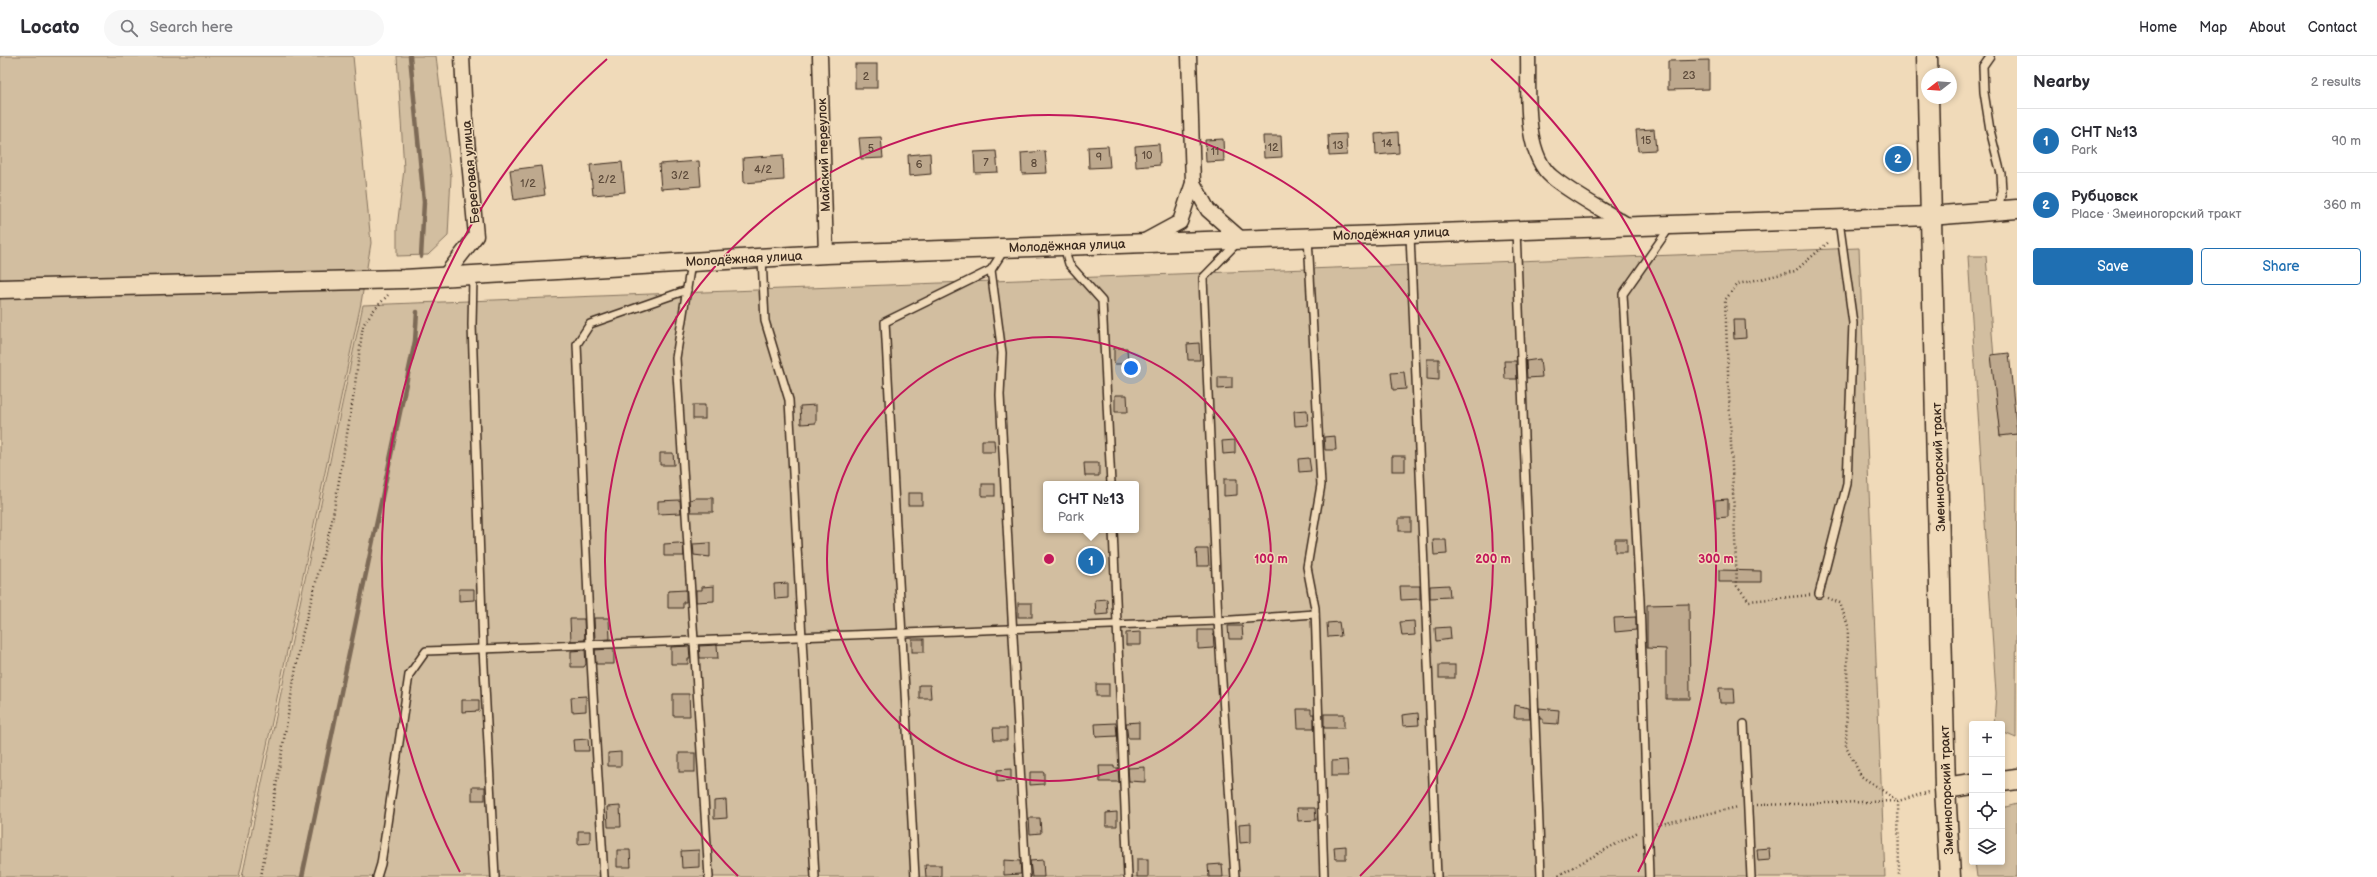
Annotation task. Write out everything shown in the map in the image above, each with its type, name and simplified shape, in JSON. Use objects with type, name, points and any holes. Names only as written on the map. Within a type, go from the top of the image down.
[{"type":"main road","name":"Змеиногорский тракт","points":[[1927,56],[1945,788],[1950,877]]},
{"type":"main road","points":[[2005,781],[2017,779]]},
{"type":"main road","points":[[1945,788],[1969,784]]},
{"type":"street","name":"Береговая улица","points":[[444,277],[476,236],[465,118],[462,56]]},
{"type":"street","name":"Майский переулок","points":[[820,56],[826,254]]},
{"type":"street","points":[[1143,242],[1180,222],[1193,183],[1189,56]]},
{"type":"street","points":[[1528,56],[1530,124],[1536,154],[1551,176],[1627,225]]},
{"type":"street","points":[[1193,183],[1208,210],[1241,239]]},
{"type":"street","name":"Молодёжная улица","points":[[0,289],[404,279],[826,254],[1732,221],[1930,216],[2017,209]]},
{"type":"lane","points":[[1990,56],[1983,66],[1984,86],[1990,130],[2001,174],[2002,191],[1998,211]]},
{"type":"lane","points":[[1649,877],[1640,600],[1623,294],[1673,224]]},
{"type":"lane","points":[[1819,594],[1847,484],[1853,323],[1840,228]]},
{"type":"lane","points":[[1516,229],[1541,877]]},
{"type":"lane","points":[[1410,233],[1437,877]]},
{"type":"lane","points":[[1308,236],[1320,485],[1307,568],[1315,614],[1324,877]]},
{"type":"lane","points":[[1235,877],[1218,622],[1203,278],[1241,239]]},
{"type":"lane","points":[[1064,245],[1068,264],[1102,300],[1111,481]]},
{"type":"lane","points":[[916,877],[885,322],[991,270],[1006,247]]},
{"type":"lane","points":[[762,257],[765,321],[790,400],[815,877]]},
{"type":"lane","points":[[691,262],[676,358],[709,877]]},
{"type":"lane","points":[[991,270],[1002,353],[1000,395],[1026,877]]},
{"type":"lane","points":[[473,276],[472,325],[483,648],[495,877]]},
{"type":"lane","points":[[604,877],[590,644],[578,344],[590,324],[687,290]]},
{"type":"lane","points":[[1113,533],[1128,877]]},
{"type":"lane","points":[[377,877],[381,864],[409,675],[426,651],[1117,624],[1218,622],[1315,614]]},
{"type":"lane","points":[[1744,724],[1751,877]]},
{"type":"path","points":[[1840,228],[1828,243],[1795,271],[1738,284],[1725,300],[1737,586],[1749,601],[1819,594],[1840,603],[1848,626],[1846,746],[1861,776],[1898,801],[1899,877]]},
{"type":"path","points":[[261,877],[300,643],[332,521],[353,399],[363,325],[373,310],[404,279]]},
{"type":"shaded area","points":[[0,56],[353,56],[371,243],[361,303],[239,877],[0,877]]},
{"type":"shaded area","points":[[397,56],[436,56],[451,176],[448,236],[428,255],[397,256],[397,228],[404,169]]},
{"type":"shaded area","points":[[1859,248],[1885,877],[242,877],[363,305]]},
{"type":"shaded area","points":[[1968,256],[1986,256],[2000,435],[2017,434],[2016,738],[2005,733],[2005,721],[1994,721],[1996,694]]},
{"type":"shaded area","points":[[2017,804],[2017,877],[1977,877],[1975,865],[2005,865],[2005,807]]},
{"type":"building","points":[[1709,60],[1709,89],[1668,90],[1668,61]]},
{"type":"building","points":[[855,64],[877,64],[877,88],[855,88]]},
{"type":"building","points":[[1654,129],[1656,150],[1638,151],[1636,130]]},
{"type":"building","points":[[1398,132],[1399,153],[1376,155],[1375,134]]},
{"type":"building","points":[[1346,134],[1347,155],[1329,156],[1328,135]]},
{"type":"building","points":[[1263,136],[1281,136],[1282,157],[1264,158]]},
{"type":"building","points":[[881,137],[883,158],[861,159],[859,138]]},
{"type":"building","points":[[1223,139],[1224,161],[1206,162],[1205,140]]},
{"type":"building","points":[[1159,144],[1160,165],[1136,167],[1135,146]]},
{"type":"building","points":[[1108,146],[1110,167],[1089,168],[1088,147]]},
{"type":"building","points":[[996,151],[998,172],[975,173],[974,152]]},
{"type":"building","points":[[1045,151],[1047,173],[1022,174],[1021,153]]},
{"type":"building","points":[[930,153],[931,174],[909,176],[908,155]]},
{"type":"building","points":[[783,155],[784,180],[744,183],[743,158]]},
{"type":"building","points":[[699,161],[701,186],[661,189],[659,164]]},
{"type":"building","points":[[622,162],[625,192],[593,195],[590,165]]},
{"type":"building","points":[[541,166],[545,195],[514,200],[510,170]]},
{"type":"building","points":[[1733,320],[1745,320],[1746,338],[1734,339]]},
{"type":"building","points":[[1199,343],[1200,360],[1188,360],[1187,344]]},
{"type":"building","points":[[1114,348],[1127,348],[1128,364],[1114,364]]},
{"type":"building","points":[[2009,353],[2017,434],[2000,436],[1991,355]]},
{"type":"building","points":[[1427,359],[1439,359],[1439,380],[1427,379]]},
{"type":"building","points":[[1540,359],[1542,377],[1527,378],[1526,361]]},
{"type":"building","points":[[1504,361],[1516,361],[1517,379],[1505,379]]},
{"type":"building","points":[[1404,372],[1406,389],[1393,390],[1391,373]]},
{"type":"building","points":[[1218,377],[1232,377],[1232,388],[1218,389]]},
{"type":"building","points":[[1115,395],[1127,395],[1128,412],[1115,412]]},
{"type":"building","points":[[693,405],[705,405],[705,419],[693,419]]},
{"type":"building","points":[[816,405],[816,423],[801,424],[800,406]]},
{"type":"building","points":[[1307,410],[1308,425],[1295,426],[1294,411]]},
{"type":"building","points":[[1335,436],[1336,450],[1325,450],[1324,437]]},
{"type":"building","points":[[982,440],[994,440],[995,452],[982,452]]},
{"type":"building","points":[[1235,440],[1235,453],[1223,454],[1222,441]]},
{"type":"building","points":[[660,453],[673,453],[674,465],[660,465]]},
{"type":"building","points":[[1392,456],[1405,456],[1405,471],[1392,471]]},
{"type":"building","points":[[1309,458],[1311,471],[1299,472],[1298,459]]},
{"type":"building","points":[[1084,463],[1099,463],[1099,476],[1085,476]]},
{"type":"building","points":[[1224,479],[1237,479],[1237,495],[1224,496]]},
{"type":"building","points":[[982,484],[995,484],[995,496],[982,496]]},
{"type":"building","points":[[908,493],[922,493],[922,505],[908,505]]},
{"type":"building","points":[[695,498],[713,498],[713,512],[691,512],[690,500]]},
{"type":"building","points":[[1728,499],[1728,517],[1716,518],[1715,500]]},
{"type":"building","points":[[680,500],[681,513],[658,514],[658,501]]},
{"type":"building","points":[[1399,518],[1411,518],[1411,531],[1399,531]]},
{"type":"building","points":[[1615,539],[1627,539],[1627,552],[1615,552]]},
{"type":"building","points":[[1433,540],[1446,540],[1447,554],[1434,555]]},
{"type":"building","points":[[710,543],[710,557],[694,555],[693,544]]},
{"type":"building","points":[[664,544],[683,544],[684,556],[664,556]]},
{"type":"building","points":[[1196,549],[1208,549],[1209,566],[1197,566]]},
{"type":"building","points":[[1719,570],[1761,571],[1761,582],[1719,582]]},
{"type":"building","points":[[788,583],[788,598],[775,599],[774,584]]},
{"type":"building","points":[[1449,585],[1450,597],[1430,598],[1430,586]]},
{"type":"building","points":[[714,586],[714,601],[696,602],[696,590],[702,590],[702,587]]},
{"type":"building","points":[[1400,586],[1420,586],[1420,599],[1401,600]]},
{"type":"building","points":[[459,589],[474,589],[474,600],[459,601]]},
{"type":"building","points":[[686,590],[686,602],[683,602],[683,608],[668,608],[668,591]]},
{"type":"building","points":[[1107,599],[1108,614],[1096,615],[1095,600]]},
{"type":"building","points":[[1018,603],[1032,603],[1032,617],[1018,617]]},
{"type":"building","points":[[1689,604],[1690,699],[1666,699],[1666,649],[1647,648],[1647,605]]},
{"type":"building","points":[[1636,617],[1636,630],[1615,632],[1614,618]]},
{"type":"building","points":[[594,618],[609,618],[610,639],[595,640]]},
{"type":"building","points":[[570,619],[584,619],[585,640],[571,641]]},
{"type":"building","points":[[1414,621],[1415,635],[1402,636],[1400,622]]},
{"type":"building","points":[[1339,622],[1341,636],[1328,637],[1327,623]]},
{"type":"building","points":[[1228,626],[1242,626],[1243,639],[1229,639]]},
{"type":"building","points":[[1450,627],[1451,639],[1436,641],[1435,628]]},
{"type":"building","points":[[1198,630],[1213,630],[1214,648],[1198,649]]},
{"type":"building","points":[[1141,632],[1141,645],[1126,645],[1126,633]]},
{"type":"building","points":[[912,639],[924,639],[924,652],[912,652]]},
{"type":"building","points":[[717,645],[718,658],[700,658],[699,646]]},
{"type":"building","points":[[689,646],[690,659],[688,659],[688,664],[671,664],[671,647]]},
{"type":"building","points":[[585,650],[586,664],[584,667],[571,667],[571,651]]},
{"type":"building","points":[[595,650],[614,650],[614,664],[596,664]]},
{"type":"building","points":[[1439,665],[1455,665],[1455,678],[1439,678]]},
{"type":"building","points":[[1096,684],[1109,684],[1109,696],[1096,696]]},
{"type":"building","points":[[919,685],[930,685],[931,698],[919,698]]},
{"type":"building","points":[[1719,688],[1734,688],[1735,703],[1720,703]]},
{"type":"building","points":[[673,694],[689,694],[690,716],[673,716]]},
{"type":"building","points":[[586,696],[586,711],[572,712],[571,697]]},
{"type":"building","points":[[462,700],[479,700],[479,711],[462,712]]},
{"type":"building","points":[[1515,705],[1529,708],[1530,718],[1514,718]]},
{"type":"building","points":[[1539,708],[1559,710],[1558,724],[1543,723],[1543,719],[1540,719]]},
{"type":"building","points":[[1297,709],[1311,709],[1311,714],[1314,714],[1314,728],[1298,728]]},
{"type":"building","points":[[1418,713],[1419,725],[1403,726],[1402,715]]},
{"type":"building","points":[[1324,714],[1344,714],[1344,728],[1324,728]]},
{"type":"building","points":[[1139,722],[1139,738],[1128,738],[1126,723]]},
{"type":"building","points":[[1116,723],[1117,736],[1096,737],[1095,724]]},
{"type":"building","points":[[993,728],[1007,728],[1007,740],[994,740]]},
{"type":"building","points":[[588,739],[589,751],[574,751],[573,740]]},
{"type":"building","points":[[621,752],[621,766],[608,766],[608,753]]},
{"type":"building","points":[[679,753],[695,753],[695,772],[679,772]]},
{"type":"building","points":[[1347,760],[1348,776],[1332,776],[1332,761]]},
{"type":"building","points":[[1099,766],[1114,766],[1114,768],[1118,768],[1119,782],[1100,782]]},
{"type":"building","points":[[1145,767],[1145,782],[1129,781],[1128,768]]},
{"type":"building","points":[[1011,769],[1011,781],[997,782],[997,770]]},
{"type":"building","points":[[1030,772],[1044,772],[1044,784],[1030,785]]},
{"type":"building","points":[[472,787],[485,787],[485,800],[472,800]]},
{"type":"building","points":[[726,800],[727,818],[714,819],[714,801]]},
{"type":"building","points":[[620,806],[621,827],[608,827],[607,807]]},
{"type":"building","points":[[1297,808],[1315,808],[1316,820],[1298,821]]},
{"type":"building","points":[[1117,812],[1117,826],[1106,826],[1106,813]]},
{"type":"building","points":[[1029,818],[1040,818],[1041,833],[1030,834]]},
{"type":"building","points":[[1251,823],[1251,842],[1240,843],[1239,824]]},
{"type":"building","points":[[578,831],[590,831],[590,843],[578,844]]},
{"type":"building","points":[[1346,846],[1346,859],[1335,859],[1334,847]]},
{"type":"building","points":[[1769,848],[1770,860],[1758,861],[1757,849]]},
{"type":"building","points":[[617,850],[630,850],[631,867],[617,867]]},
{"type":"building","points":[[699,850],[699,867],[682,868],[681,851]]},
{"type":"building","points":[[1137,859],[1148,859],[1148,877],[1137,877]]},
{"type":"building","points":[[1004,860],[1020,861],[1021,874],[1004,875]]},
{"type":"building","points":[[1043,860],[1044,877],[1032,877],[1030,861]]},
{"type":"building","points":[[1222,864],[1223,877],[1209,877],[1208,865]]},
{"type":"building","points":[[925,865],[941,865],[941,877],[926,877]]},
{"type":"waterway","points":[[410,56],[424,202],[421,257]]},
{"type":"waterway","points":[[302,877],[415,341],[417,312]]},
{"type":"place","name":"Рубцовск","points":[[1898,159]]},
{"type":"place","name":"СНТ №13","points":[[1091,561]]}]
